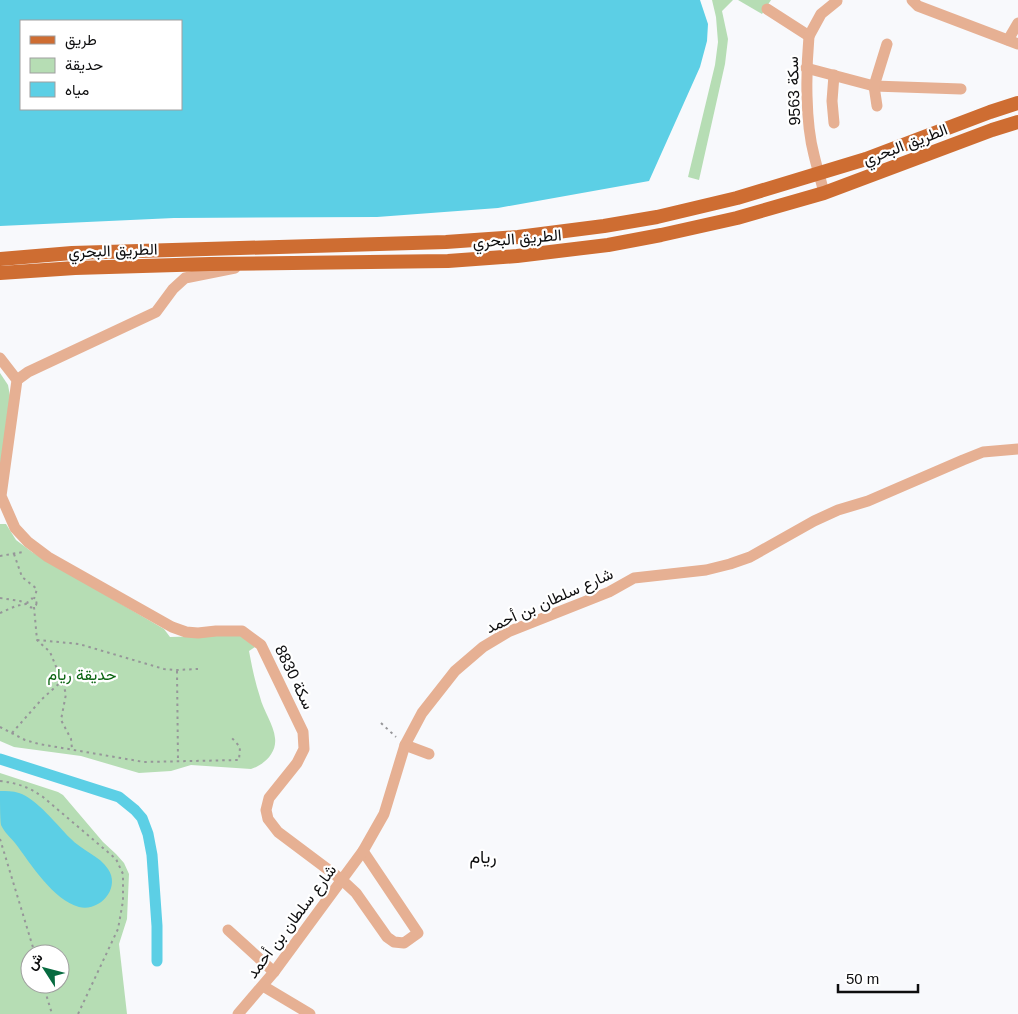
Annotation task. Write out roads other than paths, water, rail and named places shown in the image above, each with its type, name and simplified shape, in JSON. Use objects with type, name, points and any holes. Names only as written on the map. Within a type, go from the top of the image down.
[{"type":"main road","name":"الطريق البحري","points":[[0,259],[72,253],[446,242],[569,231],[657,216],[737,198],[866,159],[1018,103]]},
{"type":"main road","name":"الطريق البحري","points":[[0,273],[75,268],[254,263],[448,261],[562,251],[661,235],[737,218],[824,193],[1018,122]]},
{"type":"street","points":[[912,0],[918,6],[1013,42],[1018,23]]},
{"type":"street","points":[[809,36],[820,14],[836,1]]},
{"type":"street","name":"سكة 9563","points":[[767,9],[809,36],[806,68],[813,154],[824,193]]},
{"type":"street","points":[[877,106],[874,86],[887,44]]},
{"type":"street","points":[[806,68],[874,86],[961,89]]},
{"type":"street","points":[[834,75],[832,101],[834,124]]},
{"type":"street","points":[[0,358],[17,380],[28,372],[156,312],[173,289],[185,278],[254,263]]},
{"type":"street","name":"سكة 8830","points":[[17,380],[2,496],[15,528],[28,542],[48,557],[172,627],[186,632],[198,633],[242,631],[261,645],[303,732],[304,749],[297,763],[269,798],[266,810],[268,819],[278,832],[342,880],[356,893],[387,937],[394,942],[404,943],[418,933],[362,851]]},
{"type":"street","name":"شارع سلطان بن أحمد","points":[[238,1014],[274,972],[362,851],[384,814],[405,745],[422,713],[455,671],[483,647],[508,632],[609,592],[634,578],[706,570],[750,557],[814,521],[838,510],[876,498],[983,452],[1018,449]]},
{"type":"street","points":[[405,745],[429,754]]},
{"type":"street","points":[[228,930],[274,972]]},
{"type":"street","points":[[262,986],[310,1014]]},
{"type":"water","points":[[0,0],[700,0],[708,24],[707,41],[700,67],[649,181],[498,208],[377,217],[174,218],[0,226]]},
{"type":"water","points":[[0,791],[12,791],[26,796],[46,813],[74,842],[105,864],[111,876],[112,884],[110,891],[101,902],[87,908],[79,907],[60,897],[43,880],[1,825]]},
{"type":"waterway","points":[[0,759],[119,797],[142,818],[148,834],[152,855],[157,926],[157,961]]},
{"type":"district","name":"ريام","points":[[483,857]]},
{"type":"park label","name":"حديقة ريام","points":[[82,674]]}]
